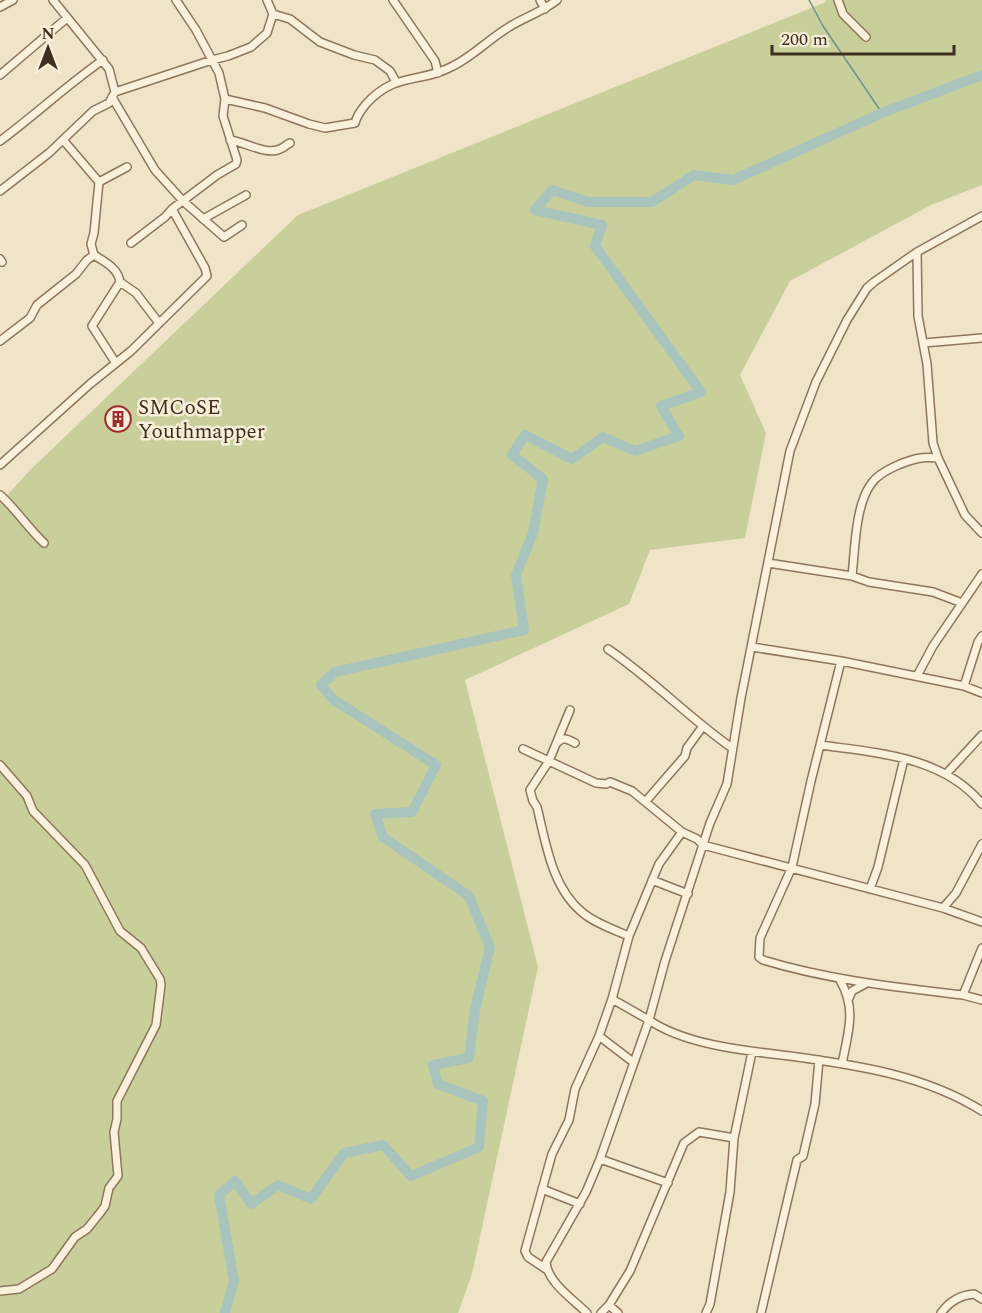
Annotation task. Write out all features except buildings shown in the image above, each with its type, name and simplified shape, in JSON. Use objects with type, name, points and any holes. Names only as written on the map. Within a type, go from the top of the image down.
[{"type":"street","points":[[0,7],[13,0]]},
{"type":"street","points":[[53,0],[103,60],[111,75],[113,94],[155,170],[183,201],[224,237],[242,225]]},
{"type":"street","points":[[131,243],[217,175],[236,164],[237,160],[223,116],[225,99],[222,82],[212,60],[176,0]]},
{"type":"street","points":[[2,186],[64,141],[85,119],[109,103],[113,94],[228,56],[257,42],[267,33],[273,14],[268,0]]},
{"type":"street","points":[[393,0],[435,61],[438,73]]},
{"type":"street","points":[[540,0],[545,9]]},
{"type":"street","points":[[225,99],[265,108],[325,128],[355,123],[359,112],[383,88],[396,82],[438,73],[467,58],[511,26],[545,9],[556,0]]},
{"type":"street","points":[[838,0],[843,14],[866,37]]},
{"type":"street","points":[[273,14],[290,19],[320,42],[375,60],[390,71],[396,82]]},
{"type":"street","points":[[0,75],[67,18]]},
{"type":"street","points":[[0,141],[103,60]]},
{"type":"street","points":[[230,140],[267,151],[281,149],[290,142]]},
{"type":"street","points":[[64,141],[99,182],[91,244],[94,255],[111,266],[119,275],[120,282],[92,326],[115,362]]},
{"type":"street","points":[[99,182],[127,166]]},
{"type":"street","points":[[203,219],[246,195]]},
{"type":"street","points":[[0,465],[115,362],[131,351],[207,276],[205,268],[172,209]]},
{"type":"street","points":[[546,1269],[547,1259],[580,1204],[600,1159],[649,1020],[665,961],[714,811],[726,784],[790,451],[816,382],[847,320],[867,288],[916,252],[982,216]]},
{"type":"street","points":[[916,252],[918,316],[924,343],[933,443],[965,515],[982,533]]},
{"type":"street","points":[[0,339],[30,318],[37,305],[76,274],[94,255]]},
{"type":"street","points":[[120,282],[135,293],[159,323]]},
{"type":"street","points":[[924,343],[982,338]]},
{"type":"street","points":[[852,576],[860,512],[872,482],[908,460],[923,456],[938,458]]},
{"type":"street","points":[[0,495],[10,504],[28,529],[44,543]]},
{"type":"street","points":[[768,563],[933,592],[962,603]]},
{"type":"street","points":[[916,676],[933,646],[982,574]]},
{"type":"street","points":[[964,686],[982,636]]},
{"type":"street","points":[[752,647],[842,661],[964,686],[982,693]]},
{"type":"street","points":[[608,649],[626,661],[732,748]]},
{"type":"street","points":[[842,661],[792,867],[760,938],[759,957],[795,970],[840,980],[963,995],[982,1000]]},
{"type":"street","points":[[570,710],[549,761],[530,790],[537,807],[556,878],[568,898],[584,915],[629,936]]},
{"type":"street","points":[[646,801],[685,756],[687,748],[703,726]]},
{"type":"street","points":[[946,774],[982,735]]},
{"type":"street","points":[[556,744],[566,739],[575,743]]},
{"type":"street","points":[[820,745],[924,764],[958,781],[982,804]]},
{"type":"street","points":[[523,749],[596,783],[610,782],[632,791],[682,832],[697,838],[703,844],[943,908],[982,922]]},
{"type":"street","points":[[870,889],[878,867],[904,759]]},
{"type":"street","points":[[0,765],[27,796],[33,811],[85,865],[120,931],[141,948],[160,979],[161,985],[156,1025],[117,1101],[114,1132],[118,1176],[109,1188],[105,1206],[87,1229],[75,1237],[52,1269],[19,1289],[0,1291]]},
{"type":"street","points":[[588,1313],[551,1278],[546,1269],[525,1253],[552,1154],[569,1120],[575,1089],[599,1036],[612,999],[629,936],[659,864],[682,832]]},
{"type":"street","points":[[943,908],[961,884],[982,844]]},
{"type":"street","points":[[652,880],[688,894]]},
{"type":"street","points":[[963,995],[982,948]]},
{"type":"street","points":[[840,980],[849,998],[850,1012],[849,1031],[842,1064]]},
{"type":"street","points":[[849,998],[852,991],[865,984]]},
{"type":"street","points":[[612,999],[680,1034],[752,1052],[819,1060],[914,1080],[962,1098],[982,1111]]},
{"type":"street","points":[[599,1036],[633,1062]]},
{"type":"street","points":[[706,1313],[710,1304],[726,1216],[734,1138],[752,1052]]},
{"type":"street","points":[[761,1313],[797,1160],[803,1156],[815,1104],[819,1060]]},
{"type":"street","points":[[601,1313],[609,1305],[630,1271],[682,1146],[695,1134],[704,1132],[734,1138]]},
{"type":"street","points":[[600,1159],[668,1183]]},
{"type":"street","points":[[542,1189],[580,1204]]},
{"type":"street","points":[[941,1313],[947,1305],[963,1295],[974,1294],[982,1299]]},
{"type":"street","points":[[609,1305],[618,1313]]},
{"type":"green space","points":[[825,0],[982,0],[982,185],[931,205],[790,281],[740,375],[766,433],[745,538],[650,550],[629,604],[465,680],[538,967],[472,1274],[458,1313],[0,1313],[0,503],[31,469],[298,215],[826,2]]},
{"type":"waterway","points":[[809,0],[823,26],[882,113]]},
{"type":"waterway","points":[[225,1313],[234,1281],[219,1195],[235,1181],[251,1204],[278,1185],[311,1199],[344,1153],[383,1145],[411,1176],[479,1147],[483,1101],[438,1084],[433,1065],[469,1058],[475,1010],[490,947],[469,896],[383,837],[375,814],[412,812],[436,765],[334,700],[321,685],[335,672],[524,630],[516,575],[533,533],[543,479],[512,455],[525,435],[572,459],[603,437],[635,451],[679,436],[661,406],[701,392],[595,246],[602,225],[535,210],[552,190],[588,202],[652,202],[694,175],[733,180],[882,113],[982,75]]},
{"type":"place","name":"SMCoSE Youthmapper","points":[[118,419]]}]
